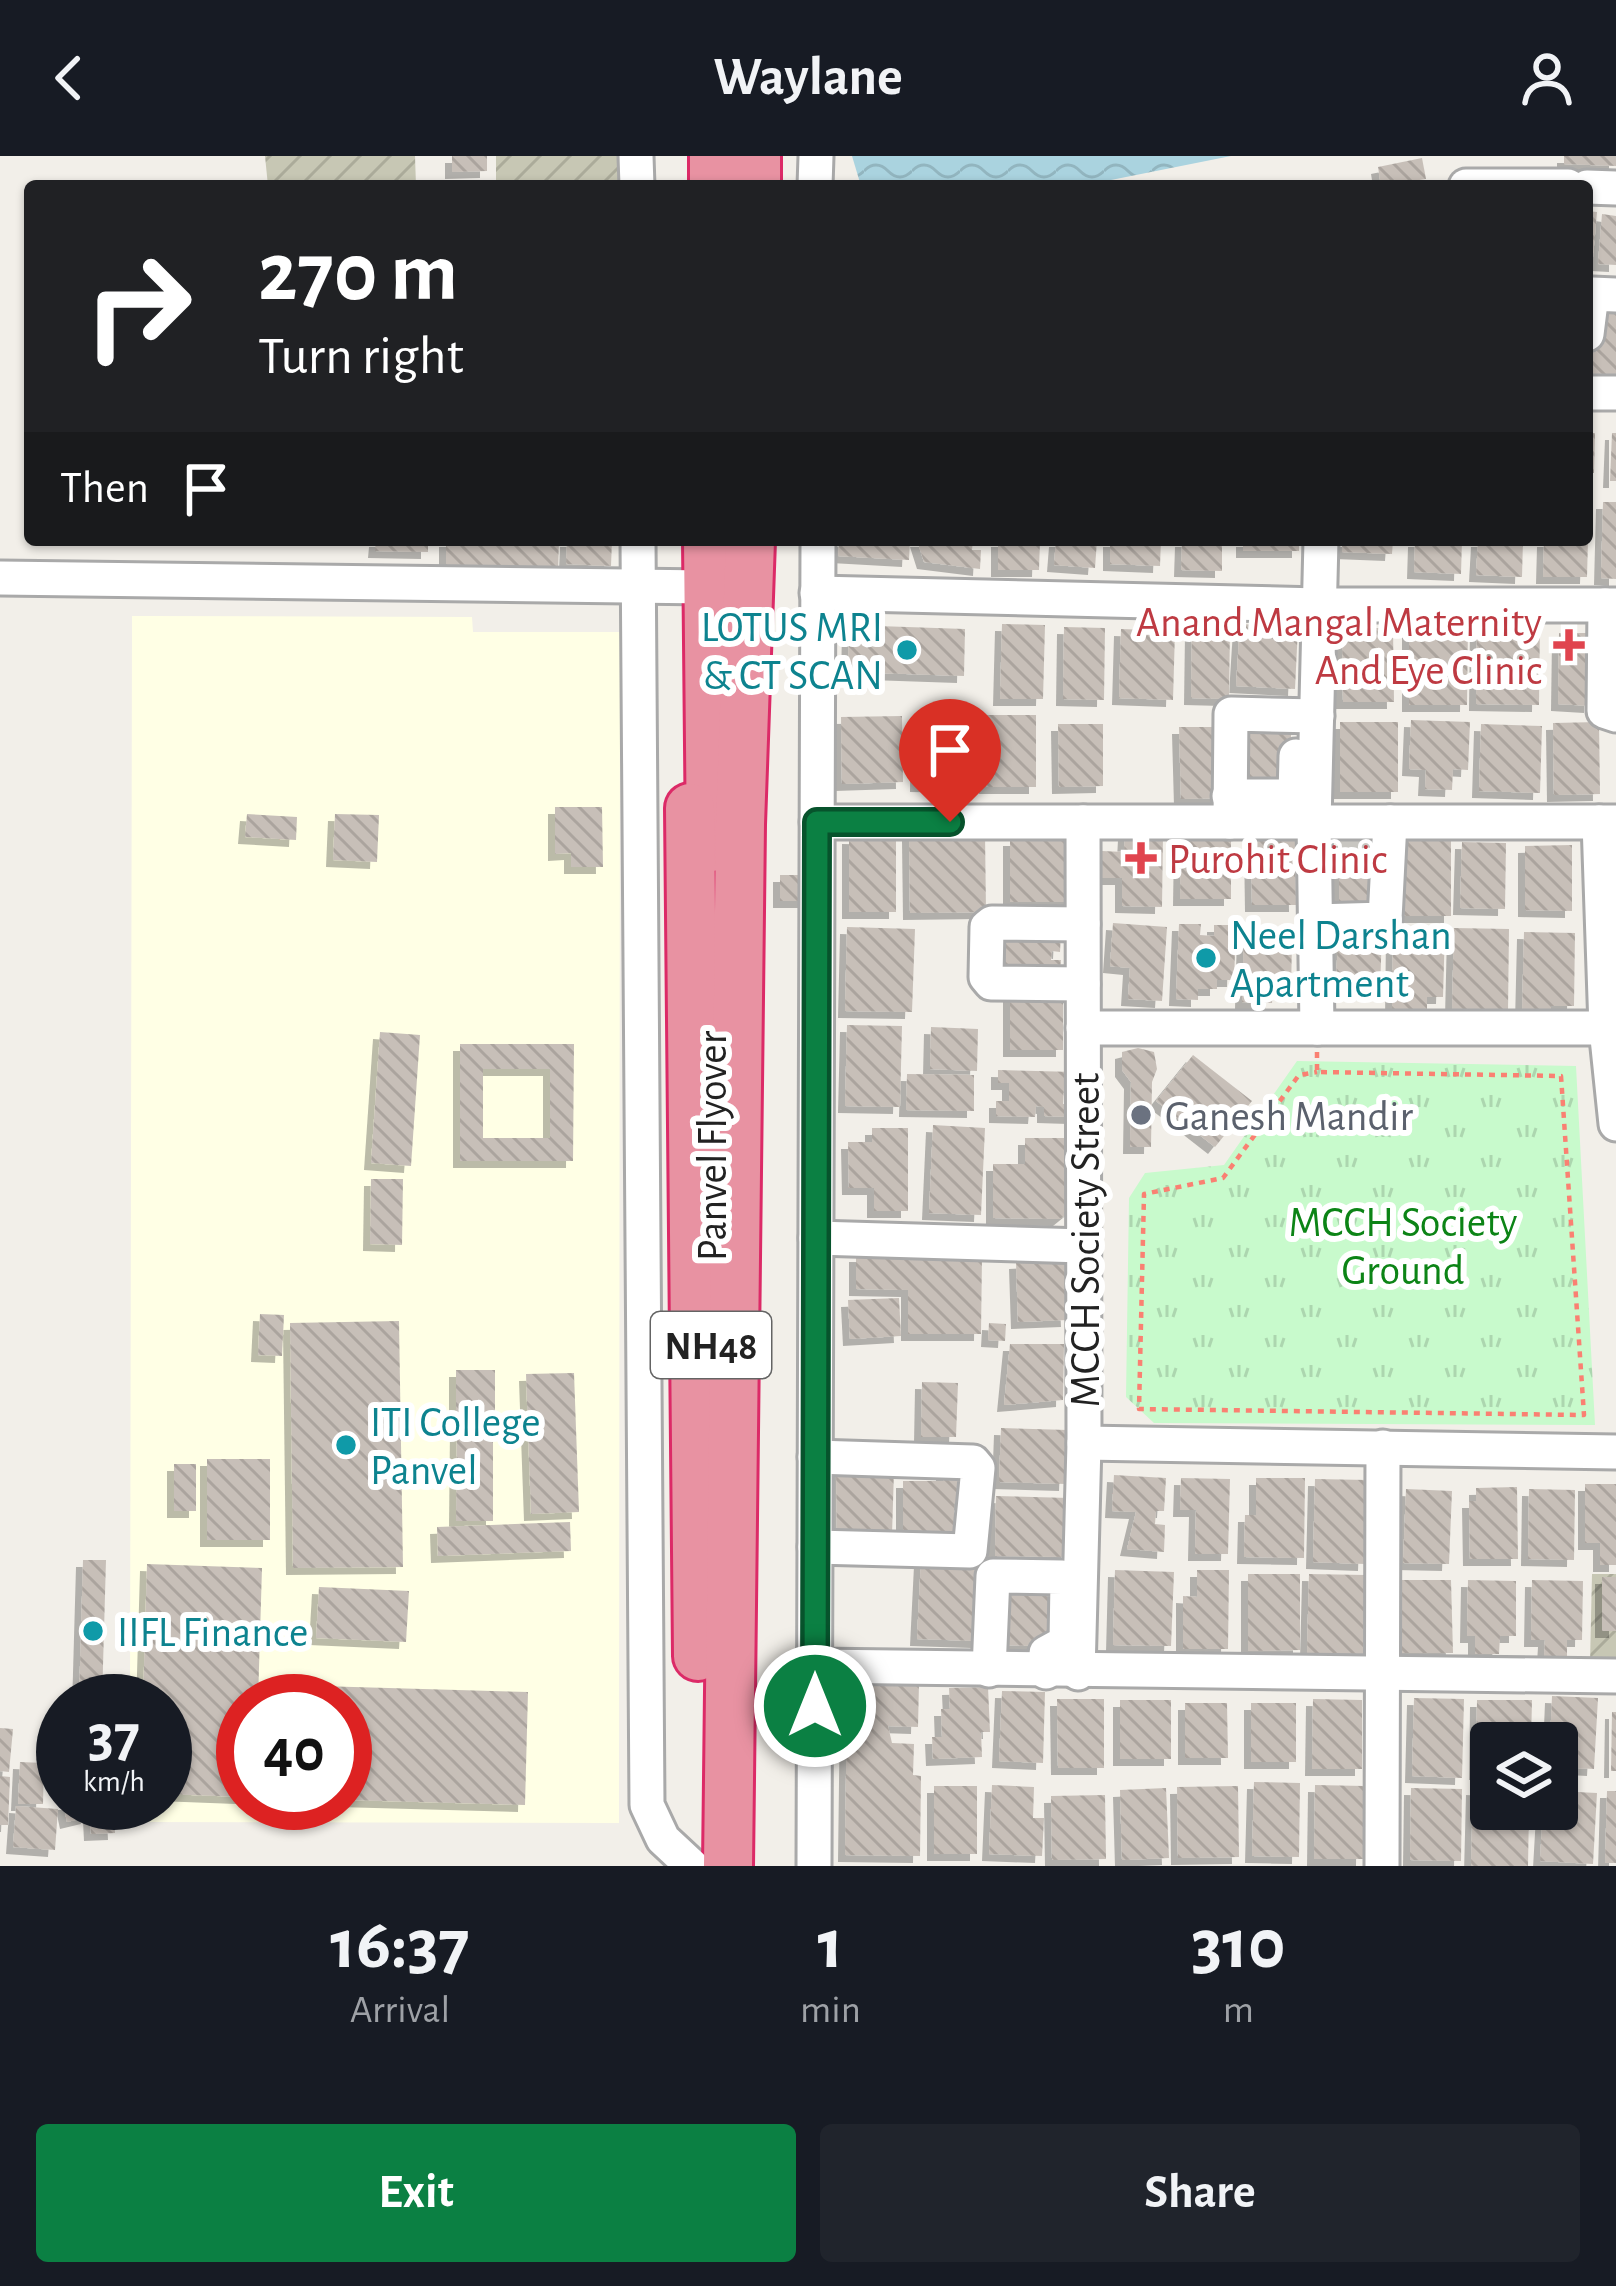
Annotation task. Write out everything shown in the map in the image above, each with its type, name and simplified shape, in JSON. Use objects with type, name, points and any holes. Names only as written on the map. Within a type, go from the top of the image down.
[{"type":"highway","name":"NH48","points":[[727,715],[749,546]]},
{"type":"highway","name":"NH48","points":[[708,564],[727,715]]},
{"type":"highway","name":"Panvel Flyover","points":[[711,1866],[727,715]]},
{"type":"highway","points":[[697,1866],[687,824],[727,715]]},
{"type":"highway","points":[[727,715],[764,825],[754,1866]]},
{"type":"highway","name":"Panvel Flyover","points":[[726,824],[728,1866]]},
{"type":"street","points":[[638,546],[647,1805],[663,1839],[697,1866]]},
{"type":"street","points":[[814,1866],[818,546]]},
{"type":"street","points":[[1317,1028],[1316,830],[1306,722],[1321,546]]},
{"type":"street","points":[[0,578],[638,586],[708,564]]},
{"type":"street","points":[[818,593],[1319,605],[1611,604],[1604,711],[1616,715]]},
{"type":"street","points":[[1229,809],[1231,714],[1306,722]]},
{"type":"street","points":[[817,822],[1083,822],[1229,809],[1316,830],[1384,836],[1607,822],[1606,1028],[1616,1124]]},
{"type":"street","points":[[1083,822],[1083,933],[1074,984],[1083,1028]]},
{"type":"street","points":[[1315,921],[1381,923],[1384,836]]},
{"type":"street","points":[[1074,984],[991,983],[987,927],[992,922],[1083,933]]},
{"type":"street","name":"MCCH Society Street","points":[[1606,1028],[1083,1028],[1084,1443],[1616,1452]]},
{"type":"street","points":[[816,1238],[1084,1246]]},
{"type":"street","points":[[1031,1668],[1073,1586],[1084,1443]]},
{"type":"street","points":[[1382,1866],[1378,1676],[1383,1448]]},
{"type":"street","points":[[815,1457],[973,1462],[978,1468],[970,1551],[815,1547]]},
{"type":"street","points":[[1031,1668],[993,1576],[1062,1577],[1073,1586]]},
{"type":"street","points":[[815,1666],[1616,1676]]},
{"type":"path","points":[[1317,1028],[1317,1072]]},
{"type":"path","points":[[1317,1072],[1561,1076],[1585,1415],[1139,1409],[1144,1194],[1223,1178],[1299,1075],[1317,1072]]},
{"type":"shaded area","points":[[265,156],[415,156],[416,180],[267,180]]},
{"type":"shaded area","points":[[496,156],[622,156],[622,180],[496,180]]},
{"type":"shaded area","points":[[132,616],[472,617],[473,632],[620,632],[619,1823],[372,1822],[372,1674],[216,1674],[216,1822],[192,1822],[192,1674],[130,1674]]},
{"type":"shaded area","points":[[1592,1574],[1616,1574],[1616,1664],[1590,1664]]},
{"type":"green space","name":"MCCH Society Ground","points":[[1297,1061],[1576,1066],[1595,1425],[1154,1423],[1126,1397],[1129,1198],[1145,1173],[1224,1165]]},
{"type":"water","points":[[852,156],[1231,156],[1111,180],[859,180]]},
{"type":"building","points":[[452,156],[487,156],[487,171],[452,172]]},
{"type":"building","points":[[1564,156],[1616,156],[1616,166],[1564,164]]},
{"type":"building","points":[[1422,158],[1426,179],[1380,180],[1378,167]]},
{"type":"building","points":[[1593,212],[1597,212],[1593,257]]},
{"type":"building","points":[[1602,214],[1616,216],[1616,265],[1598,264]]},
{"type":"building","points":[[1593,297],[1616,298],[1616,377],[1593,375]]},
{"type":"building","points":[[1612,433],[1616,433],[1616,481],[1610,481]]},
{"type":"building","points":[[1603,502],[1616,502],[1616,579],[1601,578]]},
{"type":"building","points":[[375,546],[428,546],[428,552],[375,551]]},
{"type":"building","points":[[446,546],[559,546],[558,572],[446,569]]},
{"type":"building","points":[[567,546],[612,546],[611,566],[566,564]]},
{"type":"building","points":[[839,546],[910,546],[909,560],[838,556]]},
{"type":"building","points":[[919,546],[981,550],[980,569],[924,562]]},
{"type":"building","points":[[998,546],[1040,546],[1039,570],[998,570]]},
{"type":"building","points":[[1056,546],[1097,546],[1095,568],[1054,565]]},
{"type":"building","points":[[1110,546],[1161,546],[1160,566],[1110,564]]},
{"type":"building","points":[[1182,546],[1222,546],[1222,571],[1181,570]]},
{"type":"building","points":[[1243,546],[1299,546],[1299,551],[1243,551]]},
{"type":"building","points":[[1342,546],[1393,546],[1392,554],[1342,552]]},
{"type":"building","points":[[1415,546],[1462,546],[1461,574],[1414,572]]},
{"type":"building","points":[[1478,546],[1523,546],[1522,577],[1476,575]]},
{"type":"building","points":[[1544,546],[1588,546],[1587,577],[1543,577]]},
{"type":"building","points":[[1477,620],[1540,621],[1539,705],[1476,704]]},
{"type":"building","points":[[1002,624],[1045,625],[1043,699],[1000,699]]},
{"type":"building","points":[[1240,624],[1298,627],[1295,689],[1236,686]]},
{"type":"building","points":[[1409,624],[1468,624],[1467,705],[1409,705]]},
{"type":"building","name":"LOTUS MRI & CT SCAN","points":[[849,625],[965,629],[964,676],[848,672]]},
{"type":"building","points":[[1064,627],[1105,628],[1104,700],[1063,699]]},
{"type":"building","points":[[1192,627],[1230,628],[1229,699],[1191,698]]},
{"type":"building","points":[[1342,628],[1393,628],[1394,702],[1343,702]]},
{"type":"building","points":[[1121,629],[1175,631],[1173,700],[1119,698]]},
{"type":"building","points":[[1559,633],[1593,633],[1591,706],[1558,704]]},
{"type":"building","points":[[918,710],[972,711],[970,786],[917,785]]},
{"type":"building","points":[[986,715],[1036,715],[1036,787],[986,787]]},
{"type":"building","points":[[902,716],[903,782],[842,784],[841,717]]},
{"type":"building","points":[[1240,719],[1291,719],[1291,788],[1240,788]]},
{"type":"building","points":[[1411,720],[1470,722],[1468,770],[1453,769],[1452,790],[1425,789],[1426,770],[1409,769]]},
{"type":"building","points":[[1340,722],[1398,722],[1398,792],[1340,792]]},
{"type":"building","points":[[1599,722],[1600,794],[1554,795],[1553,723]]},
{"type":"building","points":[[1058,724],[1103,724],[1103,786],[1059,787]]},
{"type":"building","points":[[1481,724],[1542,726],[1540,793],[1479,791]]},
{"type":"building","points":[[1179,727],[1221,727],[1222,798],[1181,799]]},
{"type":"building","points":[[555,807],[602,807],[603,867],[571,867],[571,853],[555,854]]},
{"type":"building","points":[[247,814],[297,817],[296,840],[245,837]]},
{"type":"building","points":[[335,814],[379,815],[377,862],[333,860]]},
{"type":"building","points":[[985,833],[986,912],[910,913],[909,834]]},
{"type":"building","points":[[1125,833],[1163,834],[1162,907],[1122,906],[1122,878],[1102,878],[1102,851],[1124,852]]},
{"type":"building","points":[[1295,835],[1296,905],[1252,905],[1251,836]]},
{"type":"building","points":[[849,837],[896,838],[896,912],[849,912]]},
{"type":"building","points":[[1181,838],[1231,838],[1231,899],[1180,899]]},
{"type":"building","points":[[1395,838],[1451,838],[1451,916],[1395,916]]},
{"type":"building","points":[[1010,839],[1072,839],[1072,902],[1010,902]]},
{"type":"building","points":[[1339,839],[1384,841],[1381,919],[1339,919]]},
{"type":"building","points":[[1462,842],[1506,843],[1505,909],[1460,908]]},
{"type":"building","points":[[1572,845],[1572,911],[1525,910],[1525,846]]},
{"type":"building","points":[[780,875],[810,875],[810,901],[780,901]]},
{"type":"building","points":[[1113,923],[1167,927],[1162,1001],[1128,999],[1130,968],[1110,966]]},
{"type":"building","name":"Neel Darshan Apartment","points":[[1179,924],[1201,924],[1200,935],[1214,936],[1214,925],[1236,925],[1234,980],[1217,980],[1217,989],[1198,989],[1198,1000],[1176,999]]},
{"type":"building","points":[[1338,926],[1382,927],[1380,994],[1336,993]]},
{"type":"building","points":[[847,927],[915,929],[912,1012],[845,1011]]},
{"type":"building","points":[[1244,928],[1278,928],[1277,941],[1292,942],[1291,991],[1273,991],[1272,1003],[1242,1002]]},
{"type":"building","points":[[1393,928],[1445,928],[1443,997],[1427,997],[1427,1013],[1392,1013]]},
{"type":"building","points":[[1454,928],[1509,929],[1508,1011],[1452,1010]]},
{"type":"building","points":[[994,929],[1061,933],[1060,952],[1052,951],[1051,960],[1061,960],[1059,979],[991,979]]},
{"type":"building","points":[[1524,932],[1575,933],[1574,1006],[1551,1006],[1551,1016],[1522,1015]]},
{"type":"building","points":[[1010,992],[1063,992],[1063,1050],[1010,1050]]},
{"type":"building","points":[[847,1025],[902,1026],[900,1107],[845,1106]]},
{"type":"building","points":[[931,1027],[978,1029],[977,1071],[930,1069]]},
{"type":"building","points":[[380,1032],[420,1035],[411,1166],[371,1163]]},
{"type":"building","points":[[460,1044],[574,1044],[573,1161],[460,1161]],"holes":[[[483,1069],[550,1069],[550,1138],[483,1138]]]},
{"type":"building","name":"Ganesh Mandir","points":[[1138,1048],[1154,1052],[1157,1069],[1152,1082],[1151,1147],[1130,1147],[1131,1082],[1122,1070],[1122,1052]]},
{"type":"building","points":[[1193,1055],[1252,1101],[1215,1147],[1156,1101]]},
{"type":"building","points":[[998,1070],[1075,1072],[1075,1086],[1064,1086],[1063,1104],[1076,1104],[1075,1117],[1044,1116],[1044,1107],[1036,1106],[1035,1117],[996,1116],[996,1101],[1009,1101],[1009,1083],[998,1083]]},
{"type":"building","points":[[907,1074],[974,1075],[974,1111],[906,1110]]},
{"type":"building","points":[[933,1125],[985,1128],[981,1215],[929,1213]]},
{"type":"building","points":[[872,1128],[908,1128],[908,1211],[874,1211],[874,1188],[849,1188],[848,1142],[872,1142]]},
{"type":"building","points":[[1025,1138],[1065,1138],[1076,1150],[1076,1206],[1060,1219],[993,1218],[993,1164],[1025,1164]]},
{"type":"building","points":[[371,1179],[403,1179],[402,1245],[370,1244]]},
{"type":"building","points":[[856,1255],[982,1256],[981,1334],[908,1334],[908,1290],[856,1289]]},
{"type":"building","points":[[1065,1260],[1068,1320],[1018,1322],[1016,1262]]},
{"type":"building","points":[[899,1298],[901,1336],[850,1339],[848,1300]]},
{"type":"building","points":[[260,1314],[284,1315],[282,1356],[258,1355]]},
{"type":"building","name":"ITI College Panvel","points":[[399,1321],[403,1567],[293,1568],[290,1323]]},
{"type":"building","points":[[989,1323],[1006,1324],[1005,1341],[988,1340]]},
{"type":"building","points":[[1010,1344],[1064,1344],[1063,1400],[1004,1405]]},
{"type":"building","points":[[456,1370],[495,1370],[495,1417],[456,1416]]},
{"type":"building","points":[[574,1373],[579,1512],[531,1514],[526,1374]]},
{"type":"building","points":[[922,1382],[958,1383],[956,1437],[921,1437]]},
{"type":"building","points":[[457,1423],[493,1423],[493,1521],[456,1521]]},
{"type":"building","points":[[1001,1428],[1068,1430],[1066,1484],[999,1482]]},
{"type":"building","points":[[207,1459],[270,1459],[270,1540],[207,1540]]},
{"type":"building","points":[[174,1464],[196,1464],[196,1511],[174,1511]]},
{"type":"building","points":[[836,1468],[894,1470],[892,1535],[837,1535]]},
{"type":"building","points":[[943,1470],[967,1470],[970,1504],[954,1503],[954,1515],[970,1515],[948,1545],[948,1534],[903,1533],[903,1481],[943,1481]]},
{"type":"building","points":[[1114,1475],[1166,1478],[1164,1511],[1156,1511],[1155,1524],[1165,1525],[1164,1552],[1127,1549],[1136,1512],[1112,1511]]},
{"type":"building","points":[[1181,1478],[1230,1479],[1228,1554],[1195,1554],[1196,1510],[1180,1510]]},
{"type":"building","points":[[1256,1478],[1305,1478],[1304,1558],[1244,1557],[1245,1515],[1256,1515]]},
{"type":"building","points":[[1315,1479],[1368,1480],[1365,1564],[1313,1562]]},
{"type":"building","points":[[1585,1484],[1616,1484],[1616,1565],[1600,1565],[1600,1543],[1585,1543]]},
{"type":"building","points":[[1517,1487],[1518,1559],[1470,1559],[1469,1501],[1476,1501],[1476,1488]]},
{"type":"building","points":[[1406,1489],[1452,1491],[1449,1564],[1403,1563]]},
{"type":"building","points":[[1529,1489],[1575,1490],[1574,1560],[1528,1559]]},
{"type":"building","points":[[996,1496],[1069,1498],[1068,1557],[995,1556]]},
{"type":"building","points":[[570,1522],[571,1551],[438,1556],[437,1527]]},
{"type":"building","points":[[921,1559],[981,1562],[978,1641],[917,1639]]},
{"type":"building","name":"IIFL Finance","points":[[83,1560],[106,1560],[103,1674],[80,1674]]},
{"type":"building","points":[[147,1564],[262,1568],[259,1674],[216,1674],[216,1796],[192,1795],[192,1674],[144,1674]]},
{"type":"building","points":[[1115,1570],[1174,1572],[1171,1646],[1113,1645]]},
{"type":"building","points":[[1197,1570],[1229,1570],[1228,1649],[1183,1649],[1183,1596],[1197,1597]]},
{"type":"building","points":[[1248,1574],[1300,1574],[1300,1650],[1248,1651]]},
{"type":"building","points":[[1309,1574],[1365,1575],[1363,1654],[1307,1653]]},
{"type":"building","points":[[1602,1577],[1616,1577],[1616,1631],[1602,1631]]},
{"type":"building","points":[[1397,1580],[1451,1580],[1453,1653],[1398,1653]]},
{"type":"building","points":[[1468,1580],[1516,1581],[1516,1636],[1500,1636],[1499,1654],[1475,1654],[1475,1636],[1467,1636]]},
{"type":"building","points":[[1532,1580],[1583,1581],[1582,1640],[1567,1640],[1567,1656],[1544,1656],[1545,1640],[1531,1640]]},
{"type":"building","points":[[994,1581],[1064,1583],[1050,1646],[993,1645]]},
{"type":"building","points":[[319,1587],[409,1591],[406,1642],[316,1638]]},
{"type":"building","points":[[870,1682],[919,1683],[918,1727],[888,1726],[892,1743],[914,1744],[913,1775],[921,1776],[920,1856],[845,1855],[847,1697],[870,1697]]},
{"type":"building","points":[[988,1687],[990,1732],[981,1732],[982,1757],[933,1759],[932,1737],[942,1737],[941,1709],[950,1709],[949,1688]]},
{"type":"building","points":[[372,1688],[528,1692],[525,1805],[372,1801]]},
{"type":"building","points":[[1002,1691],[1045,1692],[1043,1763],[999,1761]]},
{"type":"building","points":[[1552,1696],[1598,1698],[1594,1769],[1578,1768],[1578,1722],[1551,1722]]},
{"type":"building","points":[[1414,1698],[1464,1699],[1462,1778],[1412,1776]]},
{"type":"building","points":[[1057,1699],[1104,1699],[1104,1768],[1058,1768]]},
{"type":"building","points":[[1313,1699],[1362,1700],[1362,1769],[1312,1769]]},
{"type":"building","points":[[1120,1700],[1171,1700],[1171,1759],[1120,1759]]},
{"type":"building","points":[[1477,1700],[1532,1700],[1531,1722],[1477,1722]]},
{"type":"building","points":[[1185,1703],[1227,1703],[1228,1758],[1185,1758]]},
{"type":"building","points":[[1251,1703],[1296,1703],[1296,1762],[1251,1762]]},
{"type":"building","points":[[1612,1712],[1616,1712],[1616,1771],[1611,1771]]},
{"type":"building","points":[[0,1728],[13,1729],[9,1772],[0,1771]]},
{"type":"building","points":[[20,1762],[36,1763],[36,1804],[18,1804]]},
{"type":"building","points":[[0,1776],[10,1777],[8,1825],[0,1825]]},
{"type":"building","points":[[1254,1782],[1300,1783],[1299,1857],[1252,1856]]},
{"type":"building","points":[[992,1785],[1034,1787],[1033,1818],[1044,1818],[1042,1856],[989,1854]]},
{"type":"building","points":[[1315,1785],[1364,1786],[1363,1859],[1314,1859]]},
{"type":"building","points":[[934,1786],[977,1786],[977,1854],[934,1854]]},
{"type":"building","points":[[1238,1786],[1239,1857],[1178,1858],[1177,1787]]},
{"type":"building","points":[[1166,1788],[1169,1858],[1122,1860],[1120,1790]]},
{"type":"building","points":[[1411,1788],[1462,1789],[1461,1861],[1410,1860]]},
{"type":"building","points":[[1607,1791],[1616,1791],[1616,1863],[1605,1863]]},
{"type":"building","points":[[1578,1792],[1597,1793],[1593,1864],[1540,1861],[1542,1830],[1578,1830]]},
{"type":"building","points":[[1105,1795],[1106,1859],[1052,1860],[1051,1796]]},
{"type":"building","points":[[16,1806],[36,1807],[36,1830],[56,1830],[55,1850],[13,1847]]},
{"type":"building","points":[[1472,1830],[1529,1830],[1528,1866],[1471,1866]]},
{"type":"tunnel","points":[[1338,843],[1385,846]]},
{"type":"place","name":"Anand Mangal Maternity And Eye Clinic","points":[[1569,645]]},
{"type":"place","name":"LOTUS MRI & CT SCAN","points":[[907,650]]},
{"type":"place","name":"Purohit Clinic","points":[[1141,858]]},
{"type":"place","name":"Neel Darshan Apartment","points":[[1206,958]]},
{"type":"place","name":"Ganesh Mandir","points":[[1141,1115]]},
{"type":"place","name":"ITI College Panvel","points":[[346,1445]]},
{"type":"place","name":"IIFL Finance","points":[[93,1631]]},
{"type":"route","points":[[815,1706],[817,822],[950,822]]}]
